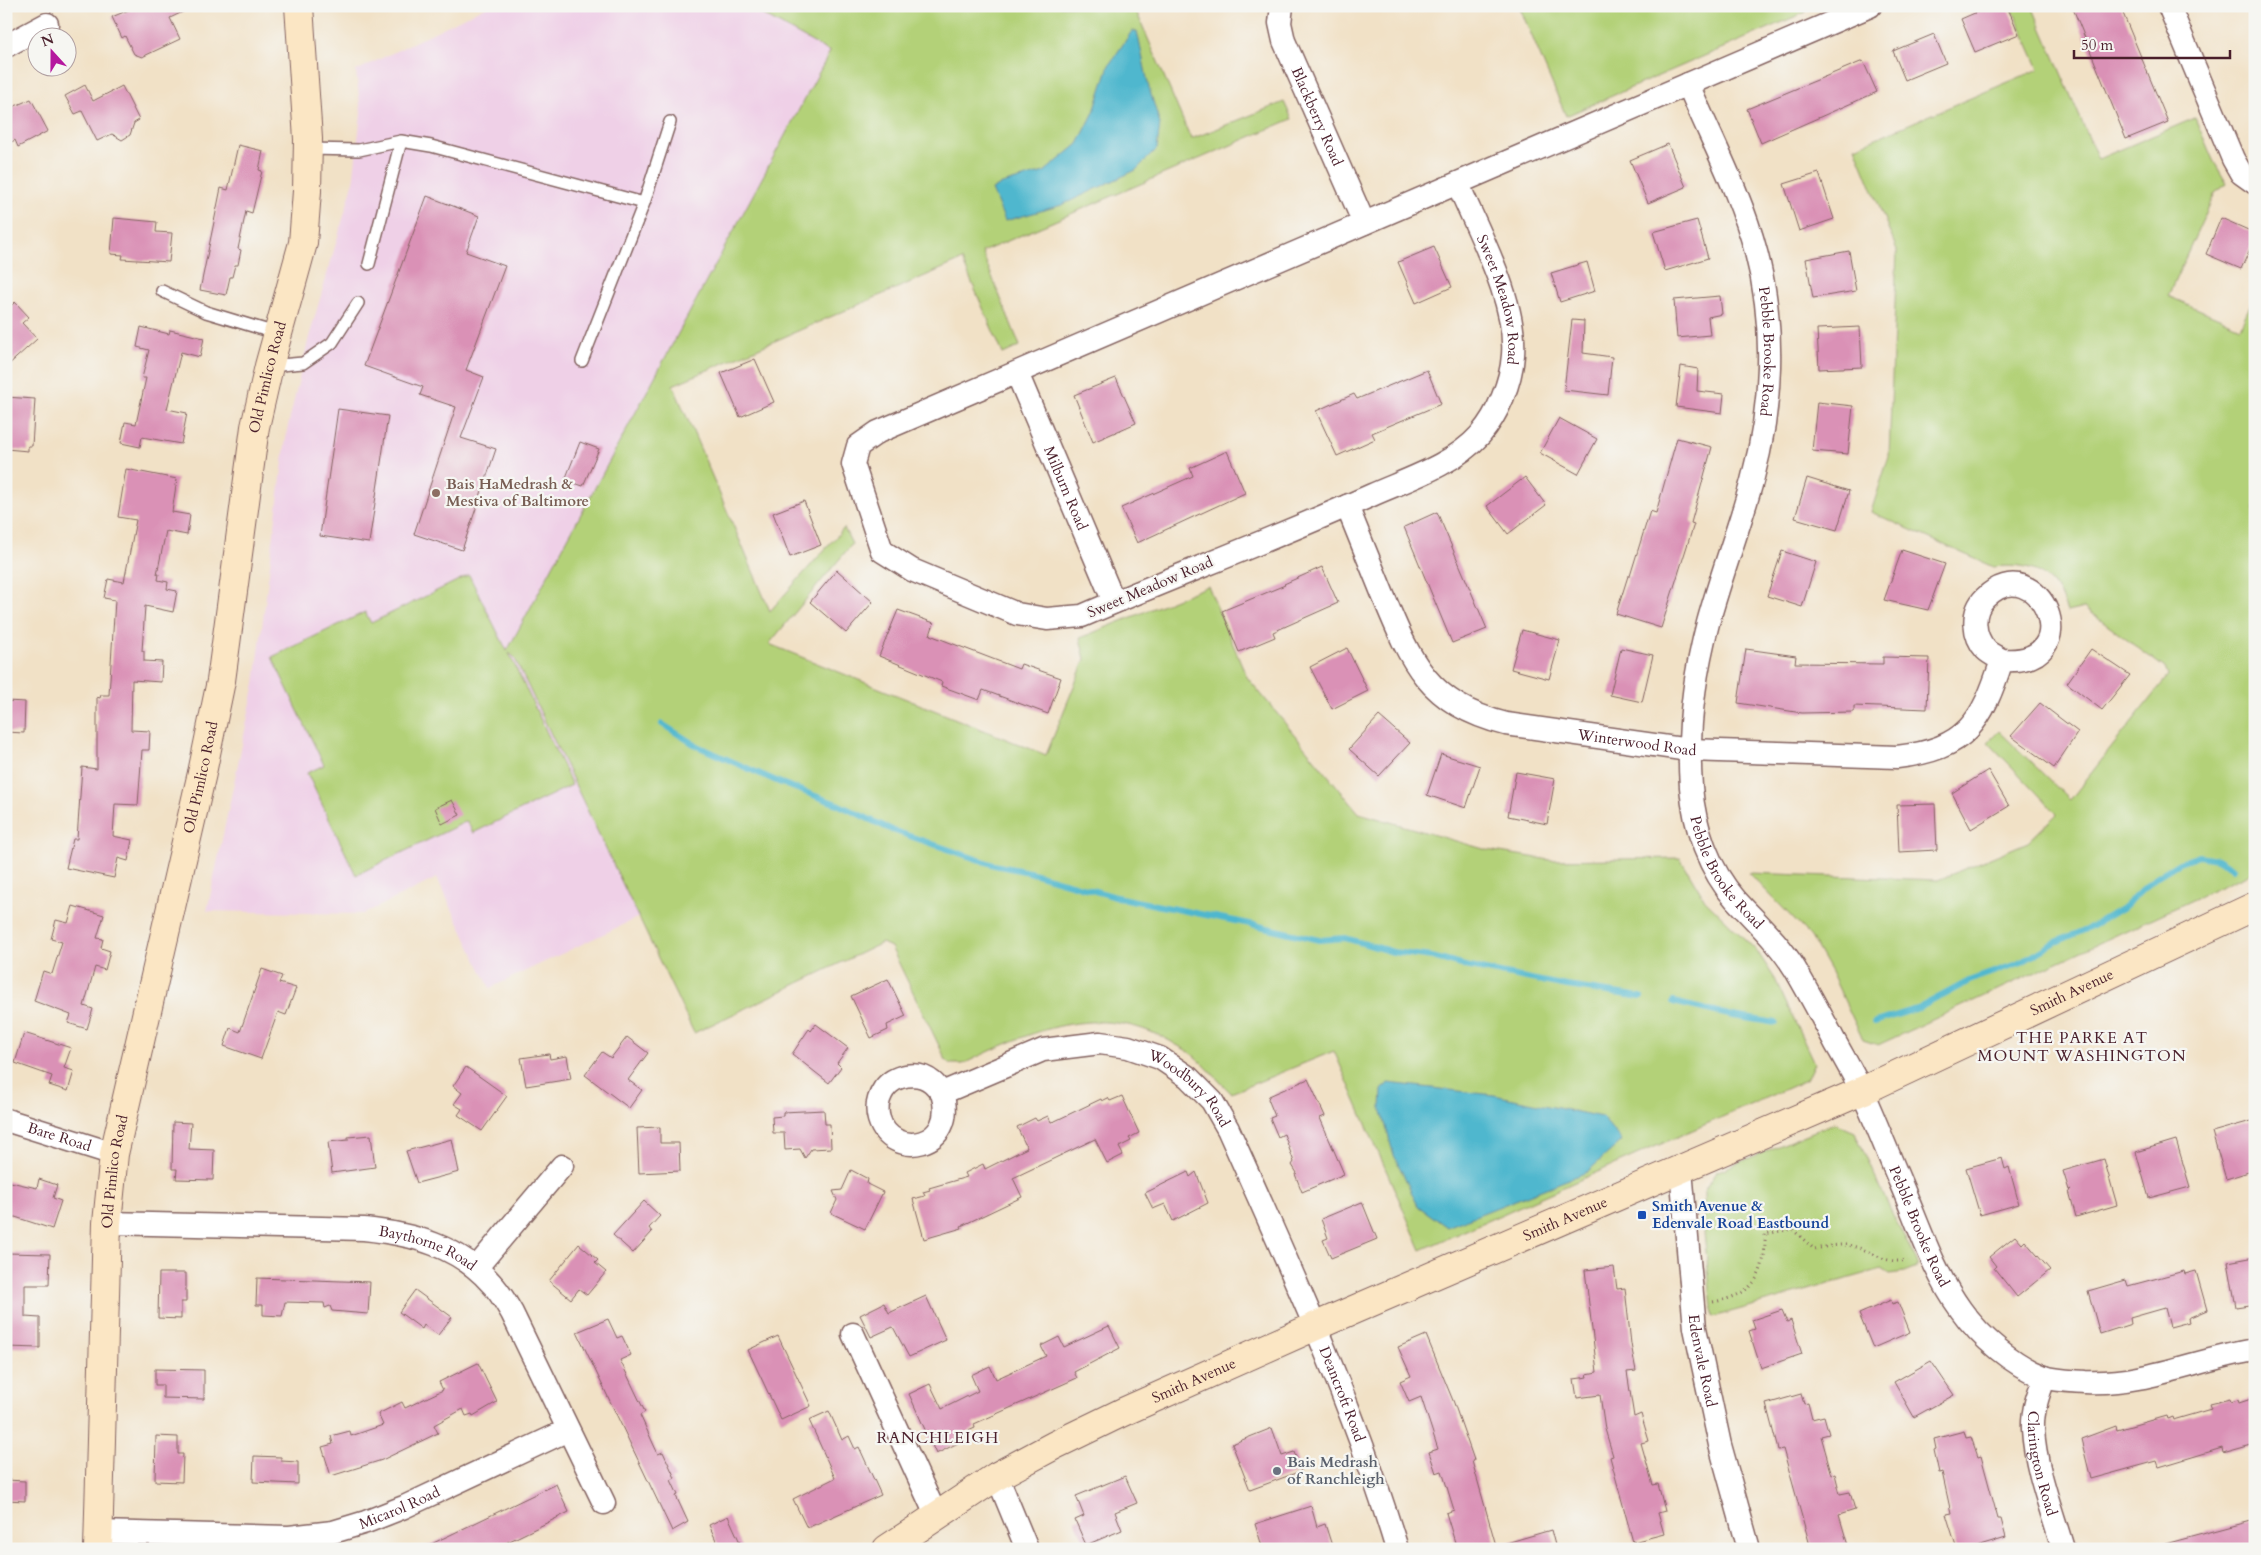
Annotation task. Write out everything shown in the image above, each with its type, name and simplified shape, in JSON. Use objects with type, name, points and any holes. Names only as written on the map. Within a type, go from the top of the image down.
[{"type":"street","name":"Old Pimlico Road","points":[[98,1540],[107,1223],[114,1154],[202,773],[221,680],[255,427],[269,366],[303,243],[308,149],[299,6]]},
{"type":"street","name":"Blackberry Road","points":[[1282,6],[1280,23],[1284,41],[1364,223]]},
{"type":"street","name":"Sweet Meadow Road","points":[[1458,184],[1502,287],[1513,326],[1513,357],[1503,399],[1480,435],[1447,461],[1347,506],[1082,616],[1047,619],[1017,614],[912,570],[882,551],[853,464],[858,446],[878,432],[1870,6]]},
{"type":"street","points":[[2169,6],[2233,159],[2241,173],[2255,184]]},
{"type":"street","points":[[6,46],[47,24]]},
{"type":"street","name":"Pebble Brooke Road","points":[[1688,84],[1743,213],[1756,251],[1764,290],[1769,334],[1768,382],[1763,431],[1753,479],[1708,623],[1699,665],[1690,750],[1691,791],[1696,824],[1716,873],[1734,898],[1758,921],[1793,966],[1862,1091],[1944,1284],[1976,1330],[1998,1350],[2044,1377],[2068,1381],[2129,1381],[2255,1350]]},
{"type":"street","name":"Milburn Road","points":[[1018,373],[1114,602]]},
{"type":"street","name":"Winterwood Road","points":[[1347,506],[1402,642],[1419,671],[1438,691],[1481,718],[1506,724],[1690,750],[1897,756],[1920,754],[1944,746],[1962,735],[1976,721],[1990,698],[2002,660]]},
{"type":"street","name":"Smith Avenue","points":[[886,1549],[997,1476],[1055,1445],[1124,1412],[1316,1326],[1862,1091],[2255,906]]},
{"type":"street","name":"Woodbury Road","points":[[942,1093],[1018,1059],[1043,1050],[1064,1046],[1100,1043],[1128,1047],[1160,1058],[1188,1077],[1212,1101],[1228,1129],[1316,1326]]},
{"type":"street","name":"Bare Road","points":[[6,1120],[114,1154]]},
{"type":"street","points":[[477,1268],[562,1166]]},
{"type":"street","name":"Edenvale Road","points":[[1681,1170],[1695,1328],[1716,1427],[1749,1549]]},
{"type":"street","name":"Baythorne Road","points":[[107,1223],[364,1229],[400,1232],[424,1239],[444,1248],[477,1268],[494,1285],[512,1313],[604,1503]]},
{"type":"street","name":"Deancroft Road","points":[[1316,1326],[1353,1417],[1380,1493],[1397,1549]]},
{"type":"street","points":[[853,1334],[936,1515]]},
{"type":"street","name":"Clarington Road","points":[[2044,1377],[2035,1402],[2032,1428],[2037,1459],[2062,1549]]},
{"type":"street","name":"Micarol Road","points":[[98,1540],[289,1537],[333,1532],[366,1522],[404,1506],[568,1430]]},
{"type":"street","points":[[997,1476],[1027,1549]]},
{"type":"lane","points":[[582,361],[644,203],[670,122]]},
{"type":"lane","points":[[308,149],[359,150],[401,141],[431,146],[644,203]]},
{"type":"lane","points":[[368,264],[401,141]]},
{"type":"lane","points":[[162,291],[206,312],[279,334]]},
{"type":"lane","points":[[269,366],[303,363],[332,343],[358,303]]},
{"type":"path","points":[[1692,1305],[1726,1300],[1749,1289],[1763,1264],[1766,1251],[1765,1234],[1792,1229],[1814,1249],[1847,1245],[1864,1250],[1889,1262],[1907,1260]]},
{"type":"shaded area","name":"Bais HaMedrash & Mestiva of Baltimore","points":[[487,6],[747,6],[830,51],[507,652],[514,656],[639,917],[490,988],[437,878],[363,914],[207,911],[255,683],[287,430],[309,337],[353,184],[361,113],[356,71]]},
{"type":"green space","points":[[747,6],[1134,6],[1191,139],[1284,102],[1292,119],[982,252],[1020,346],[1003,354],[962,260],[673,385],[770,611],[844,528],[852,544],[769,644],[1046,755],[1085,659],[1080,638],[1208,586],[1247,677],[1359,813],[1487,850],[1550,860],[1680,858],[1705,900],[1757,951],[1775,979],[1814,1063],[1806,1080],[1421,1250],[1334,1051],[1231,1093],[1203,1064],[1187,1051],[1143,1029],[1117,1023],[1091,1022],[1065,1025],[1013,1041],[963,1064],[950,1064],[946,1060],[891,947],[882,943],[694,1033],[514,657],[509,653],[572,785],[473,833],[467,821],[356,875],[307,773],[324,765],[272,657],[365,612],[371,623],[469,575],[507,651],[830,52]]},
{"type":"green space","points":[[1519,6],[1803,6],[1806,12],[1566,116]]},
{"type":"green space","points":[[2011,6],[2032,6],[2098,159],[2195,118],[2213,160],[2227,184],[2215,193],[2168,296],[2240,327],[2255,295],[2255,871],[1878,1045],[1863,1040],[1831,972],[1811,937],[1749,873],[1938,880],[2028,842],[2057,814],[1988,742],[1999,731],[2070,800],[2168,676],[2165,668],[2084,608],[2067,612],[2056,588],[2040,573],[2020,567],[1993,567],[1871,512],[1889,456],[1897,250],[1855,147],[2039,69]]},
{"type":"green space","points":[[1834,1123],[1855,1132],[1889,1207],[1919,1266],[1904,1272],[1890,1274],[1882,1269],[1713,1317],[1704,1233],[1704,1191],[1716,1172]]},
{"type":"water","points":[[1132,31],[1137,31],[1149,88],[1160,124],[1157,149],[1136,170],[1062,205],[1005,221],[992,190],[1002,184],[1044,172],[1078,144],[1094,112],[1109,65]]},
{"type":"water","points":[[1388,1083],[1494,1095],[1602,1117],[1622,1141],[1587,1172],[1447,1227],[1418,1206],[1393,1153],[1381,1108],[1382,1090]]},
{"type":"building","points":[[138,6],[195,6],[170,18],[180,39],[142,57],[134,54],[125,36],[122,38],[112,17]]},
{"type":"building","points":[[1991,6],[2007,6],[2019,34],[1975,52],[1961,19]]},
{"type":"building","points":[[2072,6],[2120,6],[2168,122],[2126,139]]},
{"type":"building","points":[[1934,34],[1946,63],[1905,80],[1893,51]]},
{"type":"building","points":[[1863,61],[1877,92],[1761,143],[1747,109]]},
{"type":"building","points":[[85,85],[93,101],[122,86],[139,120],[134,123],[130,135],[122,140],[112,134],[97,141],[82,111],[75,114],[65,96]]},
{"type":"building","points":[[31,99],[48,131],[18,147],[15,140],[6,145],[6,110]]},
{"type":"building","points":[[1668,144],[1686,187],[1648,203],[1630,160]]},
{"type":"building","points":[[238,145],[263,151],[259,170],[262,171],[252,213],[246,211],[238,249],[241,250],[238,265],[235,265],[232,277],[230,277],[226,295],[200,290],[221,188],[228,190]]},
{"type":"building","points":[[1819,173],[1834,219],[1799,231],[1784,184]]},
{"type":"building","points":[[427,196],[479,216],[466,252],[505,266],[466,370],[484,377],[461,438],[496,449],[462,550],[414,534],[456,407],[420,395],[423,387],[364,366]]},
{"type":"building","points":[[114,218],[157,222],[156,232],[172,233],[169,262],[122,259],[123,255],[111,254]]},
{"type":"building","points":[[2221,218],[2255,233],[2255,238],[2241,269],[2206,254]]},
{"type":"building","points":[[1697,220],[1708,258],[1665,271],[1653,232]]},
{"type":"building","points":[[1434,247],[1452,287],[1416,303],[1398,262]]},
{"type":"building","points":[[1849,251],[1856,291],[1813,298],[1806,259]]},
{"type":"building","points":[[1587,262],[1595,291],[1560,302],[1551,273]]},
{"type":"building","points":[[1720,296],[1722,314],[1708,317],[1710,335],[1677,338],[1674,300]]},
{"type":"building","points":[[15,302],[29,317],[22,323],[37,339],[6,367],[6,307],[8,309]]},
{"type":"building","points":[[1572,320],[1584,321],[1583,353],[1612,357],[1608,395],[1564,390]]},
{"type":"building","points":[[141,327],[169,334],[170,330],[204,338],[200,357],[181,352],[167,409],[187,413],[181,444],[142,437],[140,447],[121,443],[125,422],[136,424],[146,378],[142,378],[149,350],[137,347]]},
{"type":"building","points":[[1860,327],[1862,367],[1819,369],[1817,329]]},
{"type":"building","points":[[755,359],[774,402],[740,417],[721,373]]},
{"type":"building","points":[[1681,366],[1698,369],[1697,391],[1724,394],[1722,413],[1676,407]]},
{"type":"building","points":[[1427,370],[1441,404],[1372,433],[1375,439],[1337,456],[1316,411],[1354,394],[1357,399]]},
{"type":"building","points":[[1116,378],[1136,423],[1093,442],[1074,395]]},
{"type":"building","points":[[6,397],[35,399],[32,446],[28,446],[28,451],[6,449]]},
{"type":"building","points":[[1817,402],[1853,406],[1848,454],[1812,451]]},
{"type":"building","points":[[338,409],[388,416],[369,543],[320,536]]},
{"type":"building","points":[[1559,418],[1597,439],[1578,474],[1540,453]]},
{"type":"building","points":[[1677,438],[1712,447],[1691,523],[1694,524],[1661,628],[1616,614],[1650,511],[1656,513]]},
{"type":"building","points":[[580,442],[599,449],[583,486],[565,480]]},
{"type":"building","points":[[1227,451],[1245,493],[1137,543],[1121,508],[1193,476],[1190,468]]},
{"type":"building","points":[[126,469],[177,479],[172,512],[190,515],[187,535],[166,531],[157,574],[159,574],[158,580],[168,582],[167,589],[177,591],[173,612],[145,606],[142,651],[144,651],[144,661],[162,662],[161,682],[132,680],[131,730],[150,731],[149,750],[142,750],[138,805],[115,804],[113,836],[132,840],[128,861],[118,858],[114,878],[66,868],[73,839],[77,839],[82,767],[97,769],[97,697],[109,695],[115,600],[104,598],[108,579],[124,582],[136,520],[118,517]]},
{"type":"building","points":[[1525,477],[1546,505],[1508,534],[1487,506]]},
{"type":"building","points":[[1807,478],[1849,491],[1837,530],[1795,518]]},
{"type":"building","points":[[804,501],[821,545],[790,557],[773,513]]},
{"type":"building","points":[[1437,512],[1487,629],[1452,643],[1404,527]]},
{"type":"building","points":[[1902,550],[1945,564],[1928,610],[1884,600]]},
{"type":"building","points":[[1782,551],[1816,562],[1802,607],[1767,596]]},
{"type":"building","points":[[1322,567],[1338,603],[1273,632],[1275,637],[1239,652],[1222,611],[1285,585]]},
{"type":"building","points":[[837,570],[873,602],[846,633],[810,602]]},
{"type":"building","points":[[898,610],[934,623],[930,635],[1019,669],[1021,664],[1061,678],[1048,714],[983,690],[979,700],[941,686],[942,682],[879,656]]},
{"type":"building","points":[[1522,630],[1560,640],[1549,679],[1511,669]]},
{"type":"building","points":[[1347,648],[1368,691],[1332,709],[1310,667]]},
{"type":"building","points":[[1621,648],[1653,655],[1642,702],[1610,695]]},
{"type":"building","points":[[1746,649],[1796,656],[1795,663],[1883,664],[1883,657],[1929,658],[1927,709],[1854,706],[1854,712],[1802,713],[1738,703]]},
{"type":"building","points":[[2091,649],[2130,675],[2102,710],[2067,683]]},
{"type":"building","points":[[6,701],[25,702],[24,733],[6,732]]},
{"type":"building","points":[[2040,703],[2078,732],[2054,768],[2011,736]]},
{"type":"building","points":[[1379,716],[1410,743],[1379,776],[1349,749]]},
{"type":"building","points":[[1441,754],[1480,766],[1466,808],[1427,795]]},
{"type":"building","points":[[1988,770],[2009,806],[1971,829],[1952,793]]},
{"type":"building","points":[[1516,772],[1555,779],[1547,824],[1508,816]]},
{"type":"building","points":[[452,800],[460,815],[442,824],[435,808]]},
{"type":"building","points":[[1935,804],[1937,850],[1899,852],[1897,805]]},
{"type":"building","points":[[73,906],[104,915],[97,938],[103,939],[101,948],[110,951],[105,970],[95,967],[84,1006],[93,1009],[87,1029],[68,1023],[71,1015],[34,1001],[43,971],[52,974],[62,942],[51,939],[56,920],[68,923]]},
{"type":"building","points":[[262,969],[282,976],[279,983],[296,988],[286,1015],[278,1012],[261,1059],[224,1046],[230,1028],[240,1032]]},
{"type":"building","points":[[888,979],[906,1016],[887,1025],[888,1030],[871,1038],[851,996]]},
{"type":"building","points":[[816,1024],[848,1048],[837,1063],[841,1067],[829,1083],[792,1054],[809,1029],[811,1031]]},
{"type":"building","points":[[24,1033],[71,1048],[64,1068],[74,1071],[68,1091],[49,1085],[52,1076],[15,1063]]},
{"type":"building","points":[[627,1037],[648,1053],[628,1080],[642,1090],[629,1108],[585,1075],[602,1052],[611,1058]]},
{"type":"building","points":[[549,1054],[550,1059],[567,1056],[571,1079],[526,1086],[521,1058]]},
{"type":"building","points":[[466,1067],[507,1096],[482,1131],[458,1115],[462,1109],[454,1104],[462,1093],[453,1086]]},
{"type":"building","points":[[1308,1079],[1325,1116],[1320,1118],[1344,1174],[1302,1192],[1295,1174],[1297,1173],[1292,1165],[1294,1162],[1284,1134],[1278,1137],[1270,1118],[1275,1116],[1268,1099],[1269,1096]]},
{"type":"building","points":[[1122,1096],[1139,1133],[1129,1138],[1131,1141],[1119,1147],[1123,1155],[1107,1163],[1095,1139],[1013,1178],[1022,1197],[961,1226],[962,1228],[924,1239],[913,1199],[925,1196],[923,1192],[930,1190],[929,1188],[967,1177],[965,1173],[983,1164],[985,1169],[1027,1148],[1017,1127],[1035,1118],[1037,1121],[1048,1116],[1051,1122],[1055,1121],[1101,1099],[1102,1101],[1108,1098],[1110,1101]]},
{"type":"building","points":[[824,1110],[825,1124],[830,1124],[831,1148],[811,1149],[805,1158],[800,1149],[785,1150],[784,1133],[773,1133],[772,1117],[783,1116],[783,1112]]},
{"type":"building","points":[[2255,1120],[2255,1170],[2226,1179],[2212,1132]]},
{"type":"building","points":[[173,1122],[191,1123],[189,1149],[214,1150],[213,1180],[176,1179],[177,1169],[172,1169]]},
{"type":"building","points":[[660,1127],[660,1143],[679,1143],[680,1171],[639,1173],[637,1128]]},
{"type":"building","points":[[371,1135],[375,1167],[332,1173],[328,1142],[348,1140],[348,1137]]},
{"type":"building","points":[[452,1139],[459,1172],[417,1183],[406,1151]]},
{"type":"building","points":[[2176,1140],[2190,1187],[2149,1198],[2136,1152]]},
{"type":"building","points":[[2002,1158],[2005,1169],[2009,1167],[2019,1204],[1980,1215],[1966,1168]]},
{"type":"building","points":[[2104,1159],[2117,1205],[2076,1217],[2069,1191],[2071,1189],[2069,1190],[2063,1171]]},
{"type":"building","points":[[851,1170],[868,1179],[867,1184],[883,1192],[865,1229],[831,1213],[837,1200],[833,1191],[842,1190]]},
{"type":"building","points":[[1188,1172],[1190,1177],[1196,1172],[1208,1203],[1173,1221],[1165,1204],[1153,1209],[1145,1193]]},
{"type":"building","points":[[39,1179],[57,1185],[53,1198],[61,1201],[52,1229],[6,1214],[6,1181],[37,1188]]},
{"type":"building","points":[[644,1201],[660,1216],[649,1228],[652,1232],[633,1253],[613,1235]]},
{"type":"building","points":[[1362,1202],[1377,1239],[1331,1258],[1323,1240],[1328,1238],[1321,1219]]},
{"type":"building","points":[[2015,1236],[2022,1244],[2025,1241],[2050,1270],[2017,1297],[1994,1268],[1996,1266],[1989,1257]]},
{"type":"building","points":[[579,1244],[598,1260],[595,1263],[606,1272],[587,1295],[579,1289],[571,1299],[549,1281]]},
{"type":"building","points":[[6,1253],[50,1254],[49,1285],[25,1285],[25,1317],[40,1318],[40,1348],[6,1347]]},
{"type":"building","points":[[2255,1257],[2255,1304],[2236,1307],[2228,1262]]},
{"type":"building","points":[[1614,1267],[1617,1289],[1625,1288],[1636,1371],[1627,1372],[1634,1417],[1641,1414],[1649,1441],[1641,1443],[1653,1485],[1658,1484],[1665,1511],[1658,1513],[1664,1534],[1633,1542],[1610,1457],[1613,1456],[1605,1429],[1600,1395],[1577,1398],[1574,1379],[1588,1377],[1587,1374],[1597,1372],[1585,1270]]},
{"type":"building","points":[[2184,1271],[2185,1274],[2196,1271],[2207,1310],[2188,1318],[2189,1322],[2170,1327],[2165,1308],[2130,1318],[2131,1324],[2100,1334],[2088,1291],[2126,1280],[2128,1286]]},
{"type":"building","points":[[159,1273],[186,1273],[186,1302],[181,1302],[181,1319],[158,1318]]},
{"type":"building","points":[[257,1278],[370,1282],[368,1314],[332,1311],[330,1306],[325,1308],[324,1303],[285,1302],[282,1316],[263,1315],[263,1305],[256,1305]]},
{"type":"building","points":[[415,1290],[452,1317],[438,1335],[424,1325],[422,1329],[399,1312]]},
{"type":"building","points":[[926,1296],[946,1340],[909,1357],[893,1327],[871,1337],[860,1315],[884,1303],[889,1313]]},
{"type":"building","points":[[1891,1300],[1892,1304],[1898,1302],[1910,1332],[1873,1348],[1859,1314]]},
{"type":"building","points":[[1782,1310],[1787,1322],[1791,1320],[1802,1354],[1761,1368],[1749,1331],[1755,1329],[1752,1320]]},
{"type":"building","points":[[608,1319],[617,1338],[622,1336],[631,1355],[620,1360],[645,1412],[640,1415],[658,1454],[663,1452],[675,1478],[671,1480],[688,1522],[672,1531],[577,1332]]},
{"type":"building","points":[[1109,1326],[1120,1348],[1074,1372],[1077,1378],[974,1424],[975,1428],[955,1437],[958,1443],[936,1454],[909,1394],[930,1384],[942,1409],[978,1391],[971,1375],[990,1366],[996,1379],[1046,1356],[1041,1346],[1059,1337],[1064,1347]]},
{"type":"building","points":[[1426,1335],[1454,1403],[1474,1460],[1472,1461],[1497,1549],[1457,1549],[1446,1513],[1454,1510],[1442,1471],[1436,1473],[1429,1452],[1438,1449],[1421,1397],[1409,1402],[1400,1381],[1411,1376],[1398,1347]]},
{"type":"building","points":[[778,1336],[811,1406],[781,1420],[748,1350]]},
{"type":"building","points":[[1931,1361],[1954,1395],[1914,1417],[1894,1382]]},
{"type":"building","points":[[478,1363],[497,1402],[473,1416],[472,1414],[466,1416],[463,1409],[434,1425],[438,1433],[382,1460],[331,1476],[322,1447],[333,1444],[331,1436],[350,1431],[351,1436],[383,1425],[378,1414],[402,1402],[405,1408],[443,1390],[439,1382]]},
{"type":"building","points":[[155,1369],[204,1370],[204,1399],[163,1398],[163,1385],[155,1385]]},
{"type":"building","points":[[1801,1394],[1804,1404],[1808,1403],[1812,1419],[1824,1416],[1829,1434],[1821,1436],[1832,1475],[1835,1474],[1840,1494],[1850,1492],[1855,1510],[1839,1515],[1849,1549],[1811,1549],[1783,1449],[1778,1450],[1766,1404]]},
{"type":"building","points":[[2230,1399],[2231,1402],[2238,1400],[2239,1403],[2251,1399],[2255,1413],[2255,1444],[2223,1453],[2222,1448],[2159,1467],[2157,1461],[2091,1479],[2081,1439],[2116,1426],[2117,1430],[2166,1416],[2167,1419],[2172,1417],[2173,1420],[2211,1409],[2209,1404]]},
{"type":"building","points":[[829,1411],[842,1440],[849,1436],[855,1449],[859,1447],[881,1495],[807,1528],[793,1499],[835,1478],[809,1420]]},
{"type":"building","points":[[1272,1428],[1282,1456],[1294,1452],[1301,1471],[1250,1490],[1232,1444]]},
{"type":"building","points":[[1964,1431],[1966,1438],[1971,1437],[1978,1457],[1981,1456],[1998,1519],[2001,1519],[2006,1538],[1970,1549],[1957,1549],[1946,1514],[1951,1513],[1942,1472],[1939,1473],[1934,1450],[1936,1449],[1934,1439]]},
{"type":"building","points":[[156,1436],[178,1437],[178,1454],[183,1454],[182,1482],[155,1481]]},
{"type":"building","points":[[254,1456],[281,1457],[281,1461],[298,1462],[298,1484],[253,1482]]},
{"type":"building","points":[[1125,1476],[1137,1503],[1115,1512],[1122,1530],[1086,1545],[1075,1520],[1084,1516],[1076,1496]]},
{"type":"building","points":[[6,1480],[25,1481],[25,1501],[6,1500]]},
{"type":"building","points":[[556,1484],[569,1512],[493,1549],[421,1549]]},
{"type":"building","points":[[1311,1506],[1317,1527],[1325,1524],[1333,1549],[1263,1549],[1255,1524]]},
{"type":"building","points":[[728,1516],[743,1549],[720,1549],[709,1525]]},
{"type":"building","points":[[2255,1520],[2255,1549],[2166,1549],[2165,1544]]},
{"type":"building","points":[[1551,1530],[1556,1549],[1504,1549],[1503,1544]]},
{"type":"waterway","points":[[662,724],[697,746],[781,783],[837,804],[892,830],[994,865],[1029,872],[1116,897],[1319,940],[1345,938],[1393,952],[1432,957],[1465,966],[1567,986],[1641,997]]},
{"type":"waterway","points":[[1875,1022],[1919,1008],[1971,980],[2022,962],[2056,942],[2089,928],[2125,906],[2156,877],[2179,863],[2199,856],[2217,859],[2233,869]]},
{"type":"waterway","points":[[1673,1002],[1733,1016],[1776,1023]]},
{"type":"place","name":"Bais HaMedrash & Mestiva of Baltimore","points":[[436,493]]},
{"type":"place","name":"Smith Avenue & Edenvale Road Eastbound","points":[[1642,1215]]},
{"type":"place","name":"Bais Medrash of Ranchleigh","points":[[1277,1471]]},
{"type":"district","name":"THE PARKE AT MOUNT WASHINGTON","points":[[2082,1047]]},
{"type":"district","name":"RANCHLEIGH","points":[[938,1438]]}]
